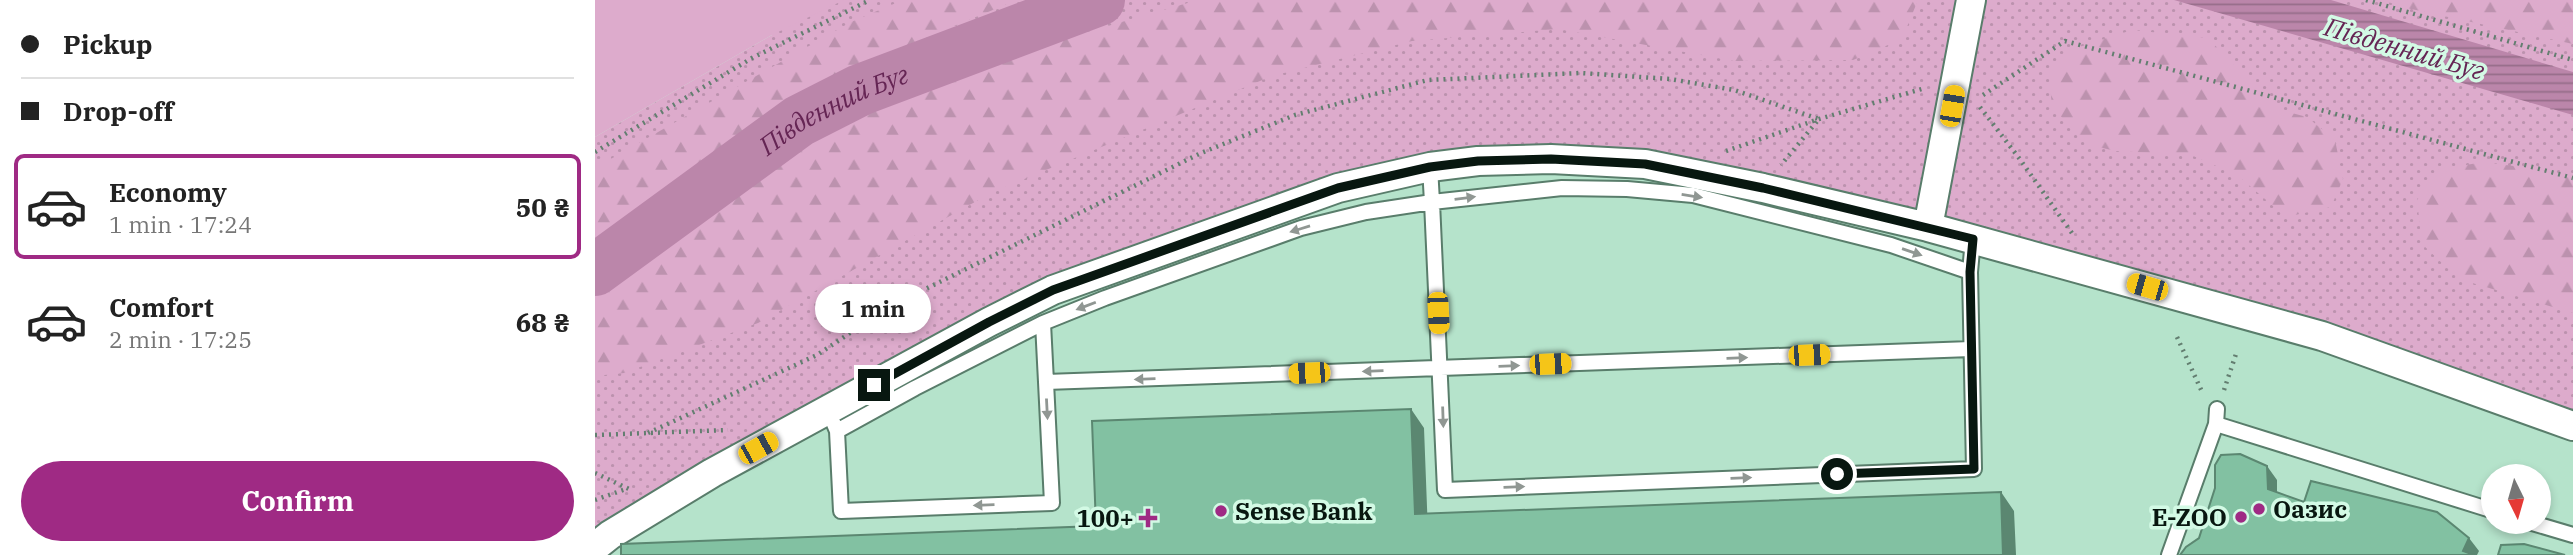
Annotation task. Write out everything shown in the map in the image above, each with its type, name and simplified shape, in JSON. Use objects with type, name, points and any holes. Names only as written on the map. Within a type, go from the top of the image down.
[{"type":"street","points":[[1928,227],[1970,5]]},
{"type":"street","points":[[595,547],[610,535],[712,473],[832,421],[989,322],[1053,290],[1338,188],[1430,167],[1478,161],[1645,164],[1763,188],[1928,227],[2322,336],[2573,426]]},
{"type":"lane","points":[[1430,167],[1445,490],[1974,469],[1970,272],[1973,239]]},
{"type":"lane","points":[[1043,323],[1052,503],[841,511],[832,421],[915,388],[1043,323],[1301,228],[1366,212],[1562,188],[1627,189],[1693,195],[1891,245],[1970,272]]},
{"type":"lane","points":[[1046,382],[1971,349]]},
{"type":"lane","points":[[2169,555],[2217,416],[2481,506]]},
{"type":"lane","points":[[2551,528],[2573,535]]},
{"type":"path","points":[[595,152],[752,58],[870,0]]},
{"type":"path","points":[[2366,0],[2573,60]]},
{"type":"path","points":[[2080,246],[1975,100],[2065,41],[2573,178]]},
{"type":"path","points":[[648,433],[817,355],[889,307],[1201,153],[1295,115],[1342,102],[1428,80],[1581,73],[1670,79],[1734,90],[1819,119]]},
{"type":"path","points":[[1717,155],[1819,119],[1932,85]]},
{"type":"path","points":[[1778,169],[1819,119]]},
{"type":"path","points":[[2177,337],[2217,416]]},
{"type":"path","points":[[2217,416],[2237,351]]},
{"type":"path","points":[[595,435],[737,429]]},
{"type":"path","points":[[595,473],[634,490]]},
{"type":"path","points":[[595,500],[627,488]]},
{"type":"shaded area","points":[[1478,174],[1644,176],[1925,239],[2319,347],[2573,438],[2573,555],[609,555],[718,483],[1058,301],[1342,200]]},
{"type":"green space","points":[[595,0],[844,0],[772,35],[595,137]]},
{"type":"green space","points":[[779,0],[1959,0],[1919,212],[1477,148],[1048,278],[595,534],[595,137],[772,35]]},
{"type":"green space","points":[[903,0],[1017,0],[852,68],[686,175],[595,246],[595,168],[851,22]]},
{"type":"green space","points":[[1198,0],[1918,0],[1902,39],[1853,60],[1734,61],[1558,29],[1412,41],[1272,76],[991,193],[758,323],[624,373],[595,376],[595,292],[669,235],[840,125],[993,59]]},
{"type":"green space","points":[[1984,0],[2573,0],[2573,411],[1942,218]]},
{"type":"green space","points":[[2383,0],[2573,0],[2573,44],[2402,7]]},
{"type":"green space","points":[[2132,30],[2208,38],[2276,109],[2307,117],[2335,140],[2343,179],[2331,207],[2286,217],[2237,175],[2191,155],[2115,151],[2087,144],[2052,107],[2049,74],[2067,51]]},
{"type":"green space","points":[[2483,162],[2543,170],[2573,178],[2573,313],[2459,279],[2422,244],[2417,200],[2438,170]]},
{"type":"water","points":[[2174,0],[2331,0],[2573,72],[2573,115]]},
{"type":"building","points":[[1411,409],[1415,514],[2001,492],[2003,555],[621,555],[621,544],[1096,526],[1092,421]]},
{"type":"building","name":"Оазис","points":[[2240,454],[2267,466],[2268,489],[2304,502],[2311,481],[2437,512],[2469,538],[2463,551],[2474,555],[2180,555],[2199,538],[2215,488],[2215,465],[2221,455]]},
{"type":"building","points":[[2524,544],[2565,555],[2498,555],[2501,545]]},
{"type":"waterway","name":"Південний Буг","points":[[595,270],[799,121],[860,90],[1099,0]]},
{"type":"place","name":"Оазис","points":[[2259,509]]},
{"type":"place","name":"Sense Bank","points":[[1221,511]]},
{"type":"place","name":"E-ZOO","points":[[2241,517]]},
{"type":"place","name":"100+","points":[[1148,518]]},
{"type":"route","points":[[874,385],[1053,290],[1338,188],[1430,167],[1478,161],[1551,159],[1645,164],[1763,188],[1973,239],[1970,272],[1974,469],[1837,474]]}]
